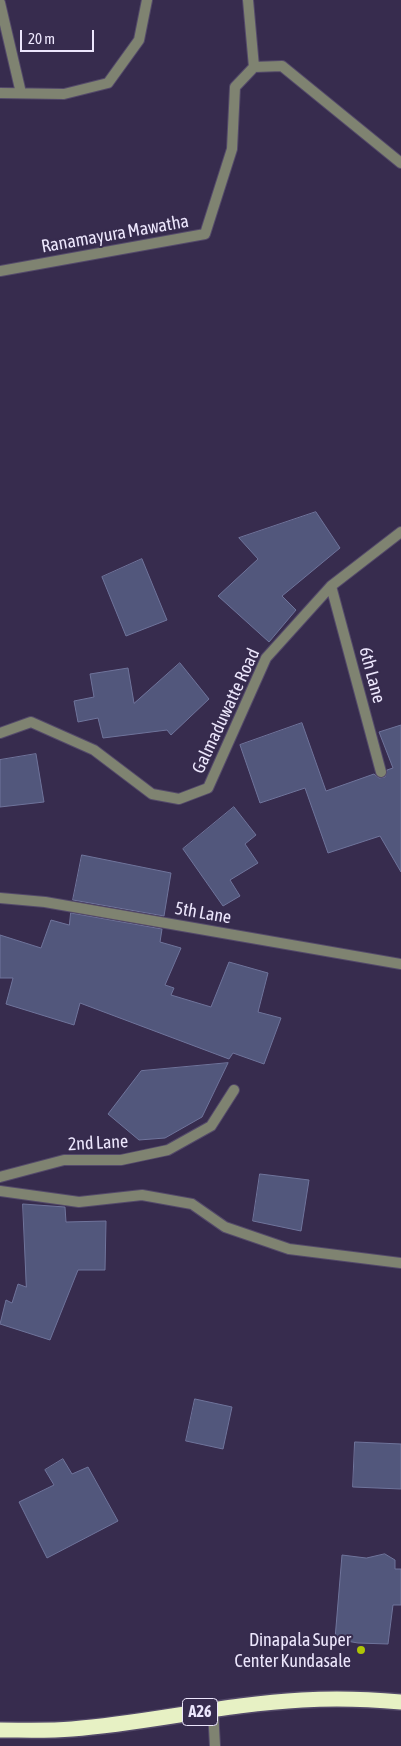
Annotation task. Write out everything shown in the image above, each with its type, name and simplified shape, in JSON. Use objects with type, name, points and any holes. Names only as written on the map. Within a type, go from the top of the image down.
[{"type":"highway","name":"A26","points":[[0,1730],[71,1729],[302,1700],[366,1699],[401,1702]]},
{"type":"street","points":[[0,93],[64,94],[108,83],[139,40],[146,0]]},
{"type":"street","points":[[248,0],[254,67],[282,66],[401,163]]},
{"type":"street","points":[[0,3],[21,93]]},
{"type":"street","name":"Ranamayura Mawatha","points":[[0,272],[205,234],[232,149],[234,88],[254,67]]},
{"type":"street","name":"Galmaduwatte Road","points":[[0,733],[31,722],[94,750],[152,794],[179,799],[208,788],[266,658],[331,586],[401,532]]},
{"type":"street","name":"6th Lane","points":[[331,586],[381,772]]},
{"type":"street","name":"5th Lane","points":[[0,898],[46,902],[401,964]]},
{"type":"street","name":"2nd Lane","points":[[0,1178],[64,1160],[122,1160],[168,1150],[212,1126],[234,1090]]},
{"type":"street","points":[[0,1191],[79,1202],[142,1195],[184,1202],[192,1204],[225,1227],[289,1249],[401,1263]]},
{"type":"street","points":[[213,1710],[215,1746]]},
{"type":"building","points":[[316,512],[340,548],[282,596],[296,610],[269,642],[218,596],[258,559],[239,538]]},
{"type":"building","points":[[142,559],[167,620],[126,636],[102,577]]},
{"type":"building","points":[[180,663],[209,699],[171,735],[167,730],[103,738],[98,718],[78,722],[74,701],[94,697],[90,674],[128,668],[134,703]]},
{"type":"building","points":[[302,723],[326,791],[374,774],[379,778],[385,777],[387,770],[393,768],[379,732],[401,725],[401,872],[380,836],[328,853],[305,788],[260,803],[240,745]]},
{"type":"building","points":[[36,754],[44,802],[0,807],[0,760]]},
{"type":"building","points":[[234,807],[256,835],[245,844],[258,863],[230,880],[240,896],[223,906],[183,849]]},
{"type":"building","points":[[82,855],[171,873],[164,916],[73,900]]},
{"type":"building","points":[[71,913],[162,929],[160,942],[181,948],[165,985],[174,988],[171,995],[211,1007],[229,962],[268,973],[258,1012],[281,1018],[264,1064],[233,1053],[229,1059],[80,1003],[74,1025],[6,1004],[13,978],[0,978],[0,935],[41,948],[51,920],[69,925]]},
{"type":"building","points":[[228,1063],[202,1117],[165,1138],[139,1140],[108,1114],[141,1071]]},
{"type":"building","points":[[260,1174],[309,1180],[301,1231],[253,1221]]},
{"type":"building","points":[[23,1204],[65,1207],[66,1222],[106,1221],[105,1270],[78,1270],[50,1340],[0,1324],[6,1300],[12,1303],[18,1284],[26,1287]]},
{"type":"building","points":[[195,1399],[232,1407],[223,1449],[186,1441]]},
{"type":"building","points":[[355,1442],[401,1444],[401,1489],[353,1487]]},
{"type":"building","points":[[63,1459],[72,1474],[88,1467],[118,1521],[47,1558],[19,1502],[54,1485],[45,1470]]},
{"type":"building","points":[[385,1554],[395,1560],[395,1569],[401,1569],[401,1605],[393,1605],[388,1644],[358,1643],[335,1639],[342,1555],[366,1558]]},
{"type":"place","name":"Dinapala Super Center Kundasale","points":[[361,1650]]}]
